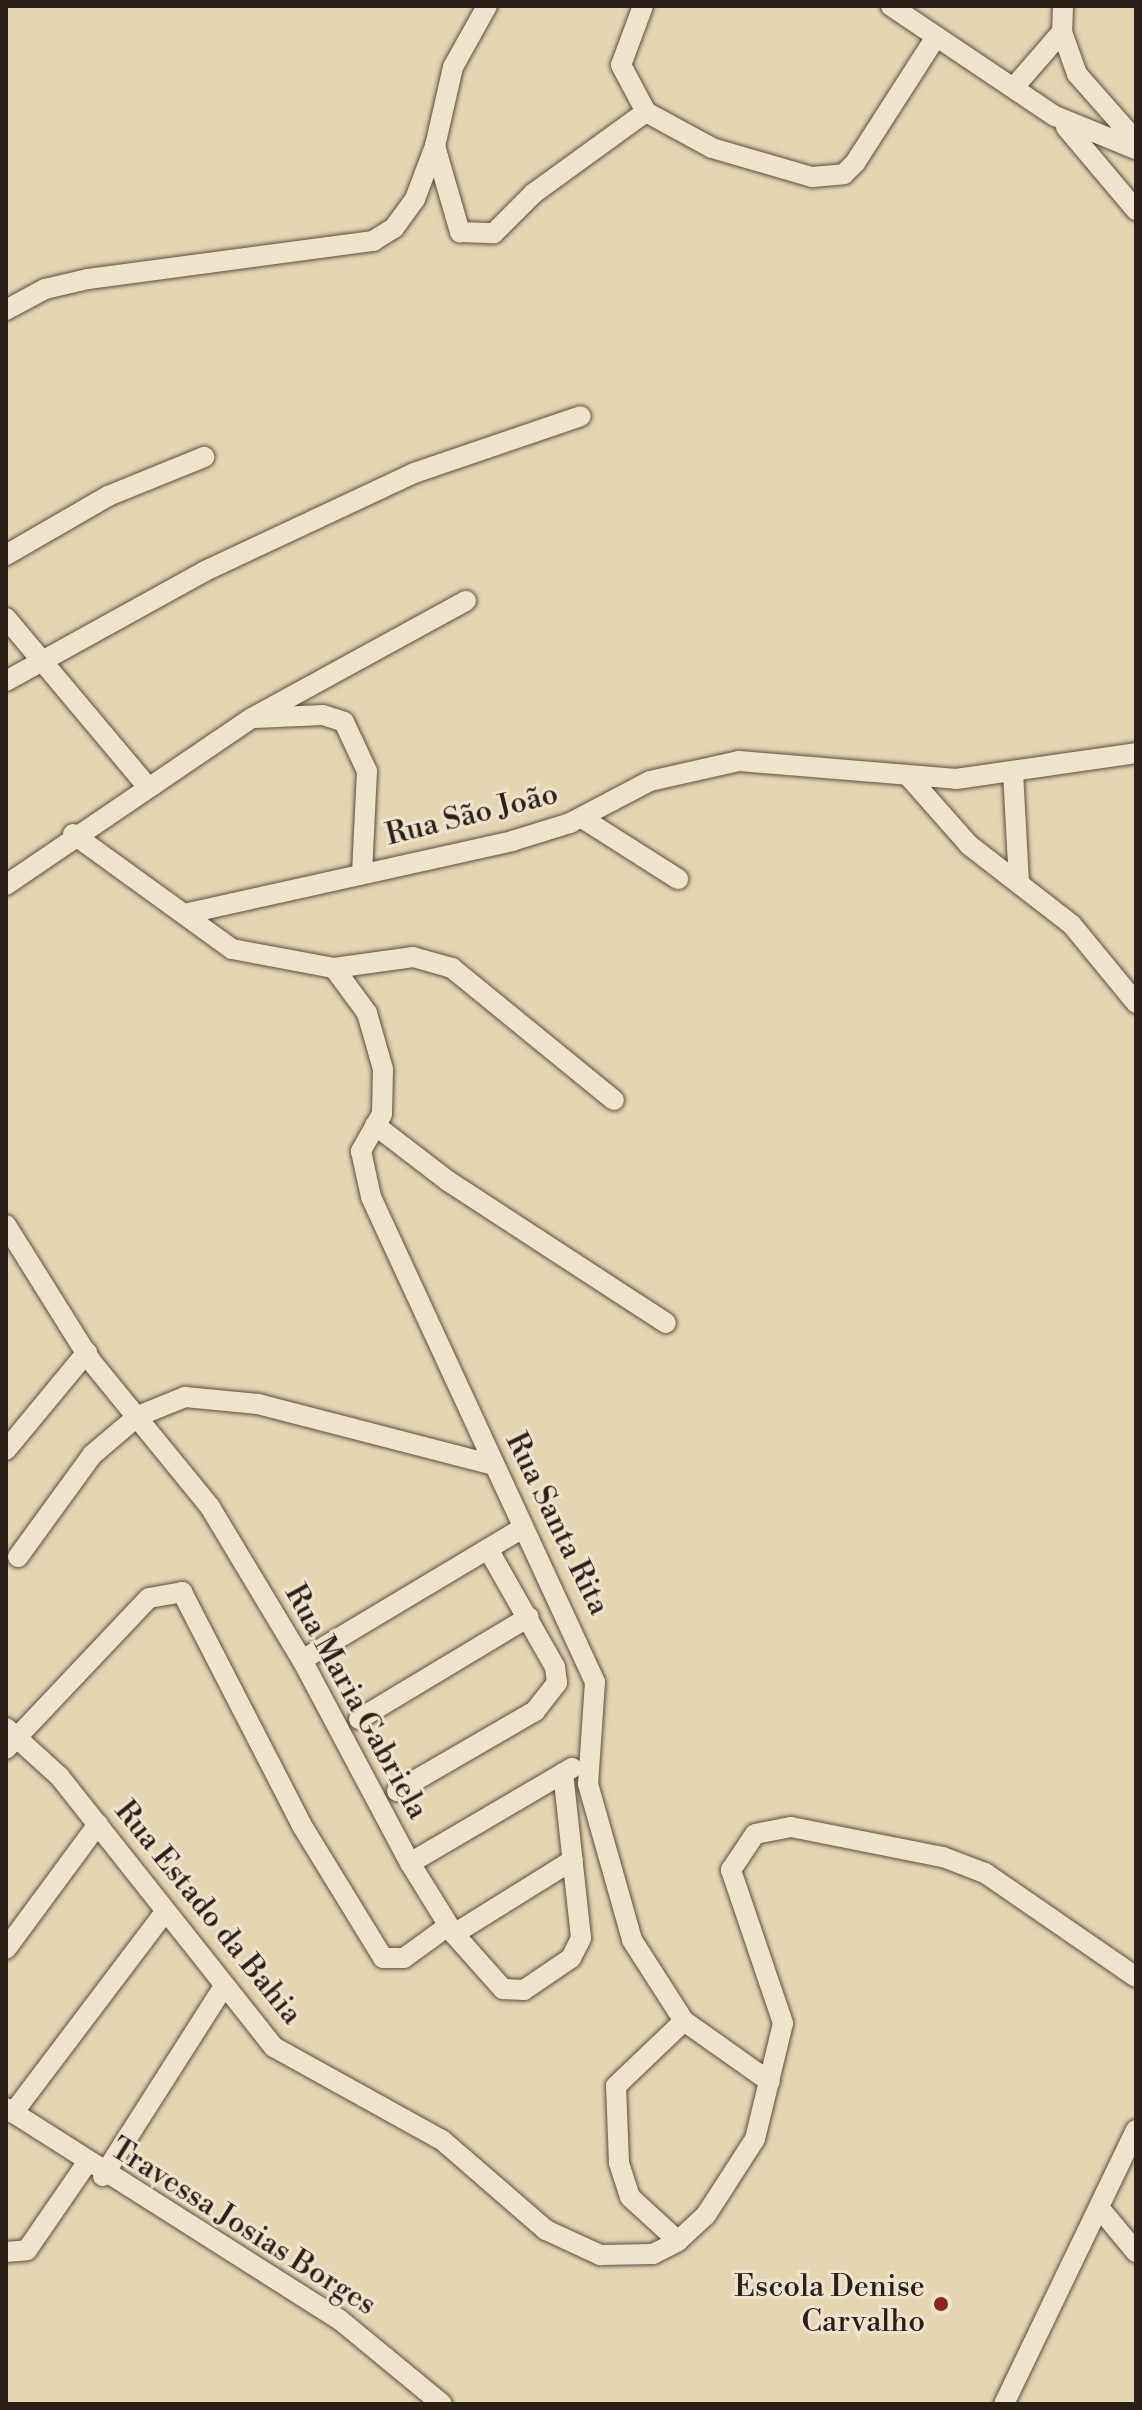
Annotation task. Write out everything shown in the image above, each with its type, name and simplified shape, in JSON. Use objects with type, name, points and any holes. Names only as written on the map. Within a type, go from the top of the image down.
[{"type":"street","points":[[6,310],[45,289],[88,279],[373,241],[394,228],[415,199],[435,146],[453,67],[487,6]]},
{"type":"street","points":[[643,6],[621,65],[646,112],[753,162],[812,177],[844,174],[936,37]]},
{"type":"street","points":[[891,6],[1015,86],[1055,116],[1136,210]]},
{"type":"street","points":[[1063,6],[1062,32],[1090,95],[1136,141]]},
{"type":"street","points":[[1015,86],[1062,32]]},
{"type":"street","points":[[435,146],[460,232],[494,233],[534,193],[646,112]]},
{"type":"street","points":[[1055,116],[1136,149]]},
{"type":"street","points":[[6,681],[36,660],[414,473],[581,416]]},
{"type":"street","points":[[6,555],[108,496],[204,457]]},
{"type":"street","points":[[6,885],[73,834],[252,718],[466,601]]},
{"type":"street","points":[[6,618],[36,660],[147,786]]},
{"type":"street","points":[[252,718],[323,715],[344,722],[367,771],[362,873]]},
{"type":"street","name":"Rua São João","points":[[184,914],[582,818],[650,781],[739,761],[843,766],[910,778],[1013,772],[1136,753]]},
{"type":"street","points":[[1013,772],[1019,883]]},
{"type":"street","points":[[910,778],[953,830],[1072,925],[1136,1003]]},
{"type":"street","points":[[582,818],[678,879]]},
{"type":"street","points":[[73,834],[232,949],[334,968],[413,957],[452,968],[614,1100]]},
{"type":"street","name":"Rua Santa Rita","points":[[334,968],[357,994],[376,1036],[387,1094],[361,1151],[371,1197],[521,1529],[595,1682],[595,1735],[586,1761],[632,1940],[684,2021],[770,2082]]},
{"type":"street","points":[[375,1125],[448,1181],[666,1323]]},
{"type":"street","name":"Rua Maria Gabriela","points":[[6,1225],[87,1352],[202,1495],[302,1660],[410,1863],[451,1930],[503,1989],[524,1990],[578,1949],[573,1860],[563,1773]]},
{"type":"street","points":[[6,1450],[87,1352]]},
{"type":"street","points":[[18,1557],[92,1455],[138,1416],[203,1395],[494,1465]]},
{"type":"street","points":[[302,1660],[521,1529]]},
{"type":"street","points":[[397,1791],[535,1711],[557,1683],[529,1617],[488,1549]]},
{"type":"street","points":[[9,1737],[149,1598],[170,1589],[191,1604],[301,1824],[383,1958],[404,1958],[573,1860]]},
{"type":"street","points":[[359,1719],[529,1617]]},
{"type":"street","name":"Rua Estado da Bahia","points":[[9,1737],[98,1824],[222,1989],[274,2047],[442,2140],[546,2230],[600,2255],[625,2257],[678,2241]]},
{"type":"street","points":[[410,1863],[586,1761]]},
{"type":"street","points":[[6,1949],[98,1824]]},
{"type":"street","points":[[684,2021],[616,2086],[619,2163],[630,2197],[678,2241],[734,2175],[755,2139],[783,2023],[731,1870],[744,1840],[770,1827],[943,1857],[985,1873],[1136,1977]]},
{"type":"street","points":[[10,2110],[164,1913]]},
{"type":"street","points":[[6,2252],[27,2250],[95,2170],[222,1989]]},
{"type":"street","name":"Travessa Josias Borges","points":[[10,2110],[95,2170],[340,2320],[442,2404]]},
{"type":"street","points":[[1004,2404],[1101,2210],[1136,2130]]},
{"type":"street","points":[[1101,2210],[1136,2252]]},
{"type":"place","name":"Escola Denise Carvalho","points":[[941,2304]]}]
